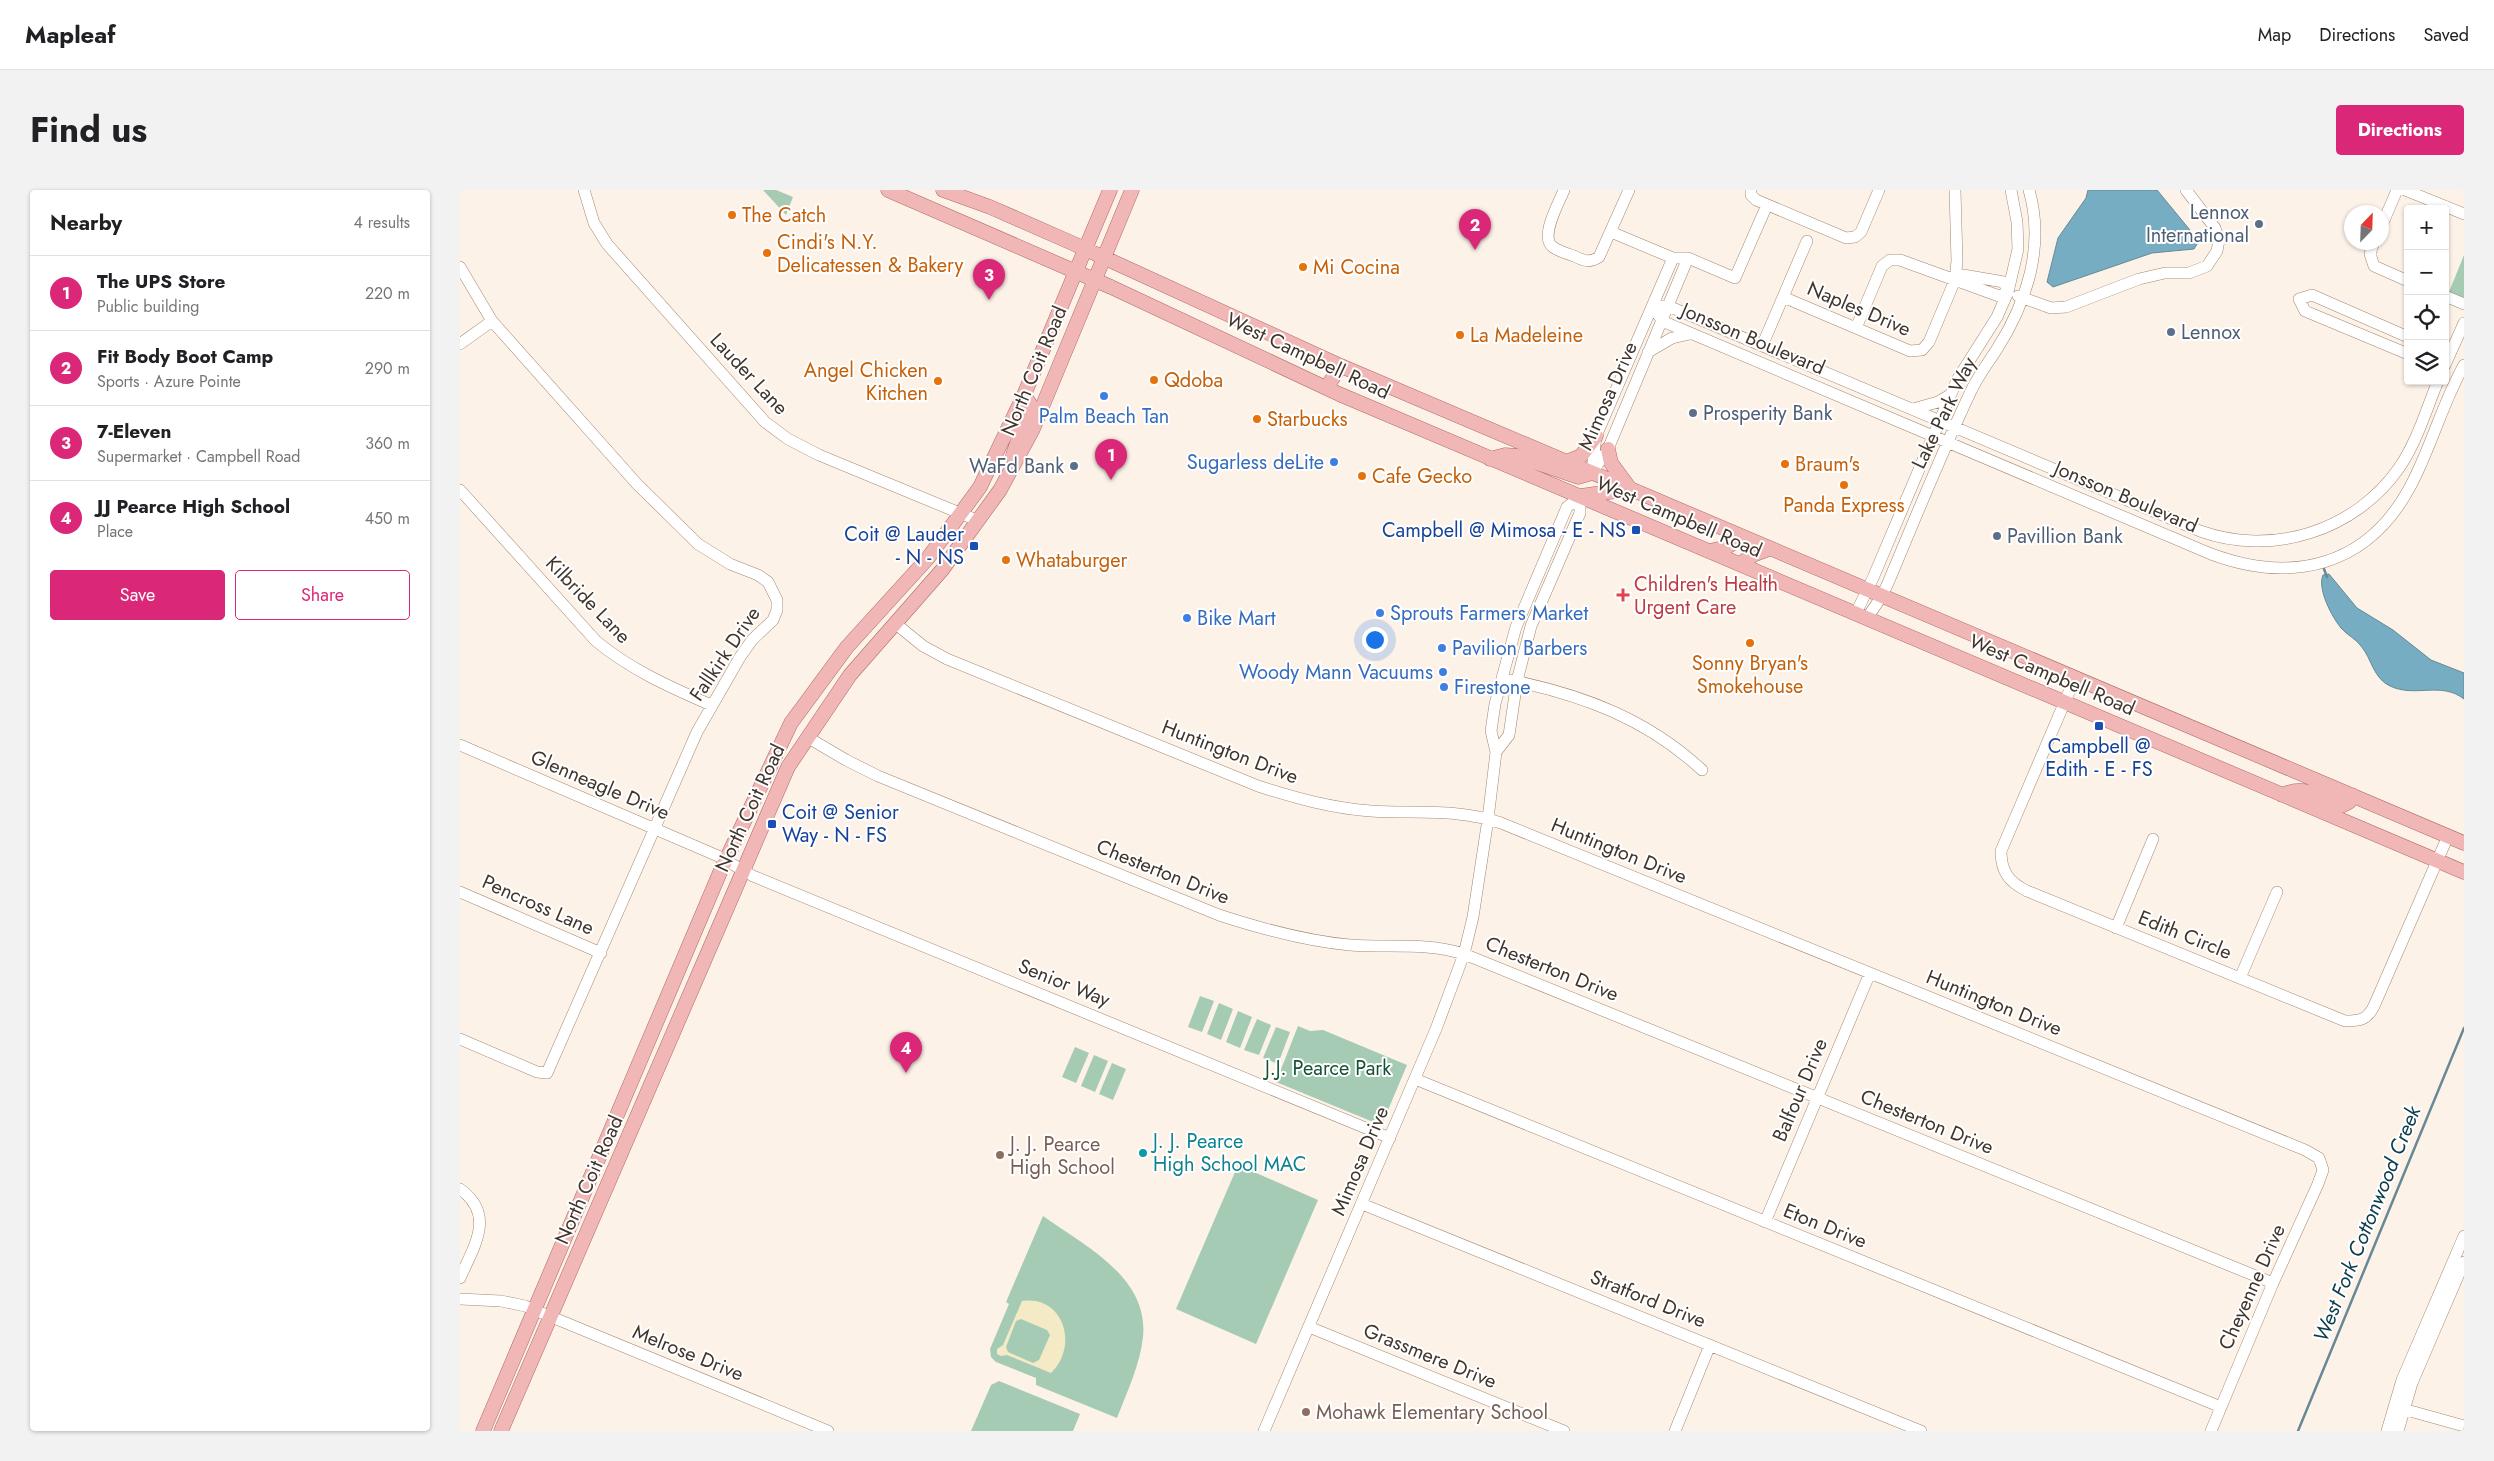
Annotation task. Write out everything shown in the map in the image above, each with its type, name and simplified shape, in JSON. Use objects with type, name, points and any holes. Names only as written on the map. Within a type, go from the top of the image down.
[{"type":"main road","name":"West Campbell Road","points":[[888,190],[1208,331],[1339,394],[1580,497]]},
{"type":"main road","name":"West Campbell Road","points":[[943,190],[990,207],[1086,249],[1341,366],[2464,843]]},
{"type":"main road","name":"North Coit Road","points":[[483,1431],[726,860],[791,723],[842,654],[928,558],[980,486],[996,457],[1024,395],[1110,190]]},
{"type":"main road","name":"North Coit Road","points":[[501,1431],[788,767],[850,675],[942,570],[979,521],[1013,468],[1033,429],[1132,190]]},
{"type":"main road","points":[[1326,388],[1341,366]]},
{"type":"main road","points":[[1339,394],[1341,366]]},
{"type":"main road","points":[[1013,468],[1013,453],[1030,404],[1024,395]]},
{"type":"main road","points":[[1596,436],[1581,456],[1566,462],[1573,468],[1578,478],[1580,497],[1599,500],[1630,489],[1611,463],[1608,449]]},
{"type":"main road","points":[[1490,459],[1505,455],[1517,456],[1578,478],[1592,473],[1599,500]]},
{"type":"main road","name":"West Campbell Road","points":[[1599,500],[1740,564],[2464,872]]},
{"type":"main road","points":[[1710,551],[1732,544],[1742,537]]},
{"type":"main road","points":[[1740,564],[1753,555],[1769,548]]},
{"type":"main road","points":[[2282,795],[2294,790],[2303,790],[2341,806],[2349,802],[2352,795]]},
{"type":"street","name":"Lauder Lane","points":[[584,190],[594,223],[607,244],[766,422],[788,439],[819,455],[979,521]]},
{"type":"street","points":[[1564,190],[1546,234],[1553,247],[1586,261],[1593,261],[1599,257],[1629,190]]},
{"type":"street","points":[[1751,190],[1751,195],[1756,200],[1846,238],[1855,237],[1861,232],[1879,190]]},
{"type":"street","points":[[1955,190],[1955,280]]},
{"type":"street","name":"Lake Park Way","points":[[1861,615],[1868,590],[1950,395],[1957,380],[1997,317],[2008,292],[2018,249],[2017,222],[2011,190]]},
{"type":"street","name":"Lake Park Way","points":[[1861,615],[1882,596],[1978,377],[2010,327],[2023,298],[2032,270],[2034,246],[2034,212],[2029,190]]},
{"type":"street","points":[[1955,280],[1963,274],[1995,279],[2004,282],[2008,292],[2051,308],[2066,307],[2138,279],[2165,273],[2198,271],[2206,266],[2217,251],[2219,240],[2215,228],[2186,190]]},
{"type":"street","points":[[2389,208],[2396,190]]},
{"type":"street","points":[[2405,190],[2464,214]]},
{"type":"street","points":[[1611,232],[1673,258],[1688,258],[1735,278],[1767,205]]},
{"type":"street","points":[[1762,346],[1806,241]]},
{"type":"street","points":[[2371,250],[2370,254],[2372,263],[2378,268],[2404,279]]},
{"type":"street","name":"Mimosa Drive","points":[[1592,473],[1596,436],[1673,258]]},
{"type":"street","name":"Mimosa Drive","points":[[1592,473],[1608,449],[1688,258]]},
{"type":"street","points":[[1856,328],[1882,266],[1890,260],[1900,260],[1955,280]]},
{"type":"street","name":"Fallkirk Drive","points":[[460,267],[492,321],[618,464],[698,544],[730,564],[758,575],[768,582],[774,590],[777,610],[772,620],[752,640],[711,705],[654,828],[547,1073],[537,1072],[460,1039]]},
{"type":"street","name":"Naples Drive","points":[[1783,297],[1910,351],[1922,350],[1929,342],[1955,280]]},
{"type":"street","points":[[2404,335],[2312,295],[2299,299],[2305,311],[2404,352]]},
{"type":"street","points":[[2449,298],[2464,304]]},
{"type":"street","name":"Jonsson Boulevard","points":[[1653,306],[1668,306],[2217,537],[2252,542],[2293,538],[2326,527],[2361,506],[2376,494],[2400,466],[2412,443],[2436,385]]},
{"type":"street","name":"Jonsson Boulevard","points":[[1653,306],[1662,321],[1690,334],[2211,554],[2249,566],[2286,569],[2335,559],[2370,536],[2390,517],[2409,489],[2462,372]]},
{"type":"street","points":[[2346,328],[2352,313]]},
{"type":"street","points":[[460,344],[492,321]]},
{"type":"street","points":[[2449,353],[2464,323]]},
{"type":"street","points":[[1648,352],[1672,338],[1690,334]]},
{"type":"street","points":[[2449,357],[2464,361]]},
{"type":"street","points":[[1802,381],[1809,366]]},
{"type":"street","points":[[2449,370],[2462,372]]},
{"type":"street","points":[[1621,379],[1634,388]]},
{"type":"street","points":[[1913,410],[1938,402],[1950,395]]},
{"type":"street","name":"Mimosa Drive","points":[[1496,752],[1509,735],[1517,681],[1532,626],[1580,513],[1580,497]]},
{"type":"street","name":"Mimosa Drive","points":[[1264,1431],[1415,1079],[1450,995],[1464,954],[1473,917],[1488,819],[1496,752],[1491,731],[1501,678],[1526,602],[1567,508],[1580,497]]},
{"type":"street","name":"Kilbride Lane","points":[[463,498],[596,641],[617,659],[644,675],[711,705]]},
{"type":"street","points":[[2211,554],[2217,537]]},
{"type":"street","points":[[1526,602],[1543,600]]},
{"type":"street","name":"Huntington Drive","points":[[896,624],[923,646],[947,659],[1258,786],[1291,797],[1346,808],[1446,812],[1488,819],[2305,1150],[2320,1158]]},
{"type":"street","points":[[1501,678],[1565,693],[1625,716],[1681,751],[1702,770]]},
{"type":"street","name":"Edith Circle","points":[[2075,678],[2006,837],[2001,851],[2001,862],[2012,883],[2116,928],[2345,1021],[2360,1021],[2369,1015],[2374,1006],[2448,836]]},
{"type":"street","name":"Chesterton Drive","points":[[807,737],[878,776],[1219,915],[1261,929],[1322,942],[1372,946],[1424,945],[1464,954],[2273,1283]]},
{"type":"street","name":"Glenneagle Drive","points":[[460,745],[726,860]]},
{"type":"street","points":[[2116,928],[2153,839]]},
{"type":"street","name":"Senior Way","points":[[726,860],[743,870],[798,894],[1390,1138]]},
{"type":"street","name":"Pencross Lane","points":[[460,892],[601,953]]},
{"type":"street","points":[[2240,978],[2277,892]]},
{"type":"street","name":"Balfour Drive","points":[[1765,1222],[1870,974]]},
{"type":"street","name":"Eton Drive","points":[[1415,1079],[2221,1407]]},
{"type":"street","name":"Cheyenne Drive","points":[[2211,1431],[2273,1283],[2318,1184],[2323,1170],[2320,1158]]},
{"type":"street","points":[[460,1189],[469,1196],[478,1209],[481,1222],[480,1233],[460,1278]]},
{"type":"street","name":"Stratford Drive","points":[[1362,1204],[1921,1431]]},
{"type":"street","points":[[2458,1273],[2464,1236]]},
{"type":"street","points":[[2387,1431],[2415,1375],[2464,1262]]},
{"type":"street","name":"Melrose Drive","points":[[460,1299],[501,1301],[534,1310],[828,1431]]},
{"type":"street","name":"Grassmere Drive","points":[[1309,1327],[1564,1431]]},
{"type":"street","points":[[1675,1431],[1710,1345]]},
{"type":"street","points":[[2398,1407],[2464,1426]]},
{"type":"street","points":[[2398,1407],[2398,1431]]},
{"type":"green space","points":[[763,190],[776,190],[793,197],[786,215]]},
{"type":"green space","points":[[2464,255],[2464,298],[2449,292]]},
{"type":"green space","points":[[1200,996],[1214,1001],[1202,1032],[1188,1027]]},
{"type":"green space","points":[[1219,1003],[1233,1009],[1221,1040],[1207,1034]]},
{"type":"green space","points":[[1238,1011],[1252,1017],[1240,1048],[1226,1042]]},
{"type":"green space","points":[[1257,1019],[1271,1025],[1259,1055],[1244,1050]]},
{"type":"green space","name":"J.J. Pearce Park","points":[[1298,1026],[1310,1031],[1323,1030],[1407,1065],[1383,1122],[1378,1124],[1276,1082]]},
{"type":"green space","points":[[1276,1027],[1290,1032],[1278,1064],[1263,1058]]},
{"type":"green space","points":[[1075,1047],[1089,1053],[1076,1083],[1062,1077]]},
{"type":"green space","points":[[1094,1055],[1108,1061],[1095,1092],[1081,1086]]},
{"type":"green space","points":[[1112,1063],[1126,1069],[1113,1100],[1099,1094]]},
{"type":"green space","points":[[1238,1165],[1318,1200],[1256,1344],[1176,1309]]},
{"type":"green space","points":[[1043,1216],[1111,1265],[1125,1280],[1136,1297],[1142,1316],[1143,1337],[1133,1378],[1117,1418],[1036,1385],[1036,1378],[996,1362],[991,1357],[990,1349],[1009,1304],[1006,1302]]},
{"type":"green space","points":[[999,1381],[1080,1414],[1073,1431],[971,1431],[991,1385]]},
{"type":"sand","points":[[1022,1301],[1036,1301],[1048,1306],[1057,1314],[1063,1325],[1065,1337],[1064,1350],[1060,1362],[1051,1373],[1007,1355],[1001,1356],[997,1354],[997,1349],[1003,1345]],"holes":[[[1021,1319],[1047,1330],[1050,1335],[1039,1360],[1033,1363],[1008,1352],[1006,1347],[1016,1321]]]},
{"type":"water","points":[[2088,190],[2157,190],[2199,241],[2194,249],[2152,253],[2053,287],[2047,282],[2058,238],[2086,198]]},
{"type":"water","points":[[2329,574],[2357,608],[2393,630],[2431,660],[2464,673],[2464,699],[2446,691],[2409,691],[2384,683],[2376,673],[2361,646],[2341,628],[2330,610],[2322,588],[2323,575]]},
{"type":"waterway","points":[[2324,569],[2327,577]]},
{"type":"waterway","name":"West Fork Cottonwood Creek","points":[[2298,1431],[2464,1028]]},
{"type":"place","name":"The Catch","points":[[732,215]]},
{"type":"place","name":"Lennox International","points":[[2259,224]]},
{"type":"place","name":"Fit Body Boot Camp","points":[[1475,250]]},
{"type":"place","name":"Cindi's N.Y. Delicatessen & Bakery","points":[[767,253]]},
{"type":"place","name":"Mi Cocina","points":[[1303,267]]},
{"type":"place","name":"7-Eleven","points":[[989,300]]},
{"type":"place","name":"Lennox","points":[[2171,332]]},
{"type":"place","name":"La Madeleine","points":[[1460,335]]},
{"type":"place","name":"Qdoba","points":[[1154,380]]},
{"type":"place","name":"Angel Chicken Kitchen","points":[[938,381]]},
{"type":"place","name":"Palm Beach Tan","points":[[1104,396]]},
{"type":"place","name":"Prosperity Bank","points":[[1693,413]]},
{"type":"place","name":"Starbucks","points":[[1257,419]]},
{"type":"place","name":"Sugarless deLite","points":[[1334,462]]},
{"type":"place","name":"Braum's","points":[[1785,464]]},
{"type":"place","name":"WaFd Bank","points":[[1074,466]]},
{"type":"place","name":"Cafe Gecko","points":[[1362,476]]},
{"type":"place","name":"The UPS Store","points":[[1111,480]]},
{"type":"place","name":"Panda Express","points":[[1844,485]]},
{"type":"place","name":"Campbell @ Mimosa - E - NS","points":[[1636,530]]},
{"type":"place","name":"Pavillion Bank","points":[[1997,536]]},
{"type":"place","name":"Coit @ Lauder - N - NS","points":[[974,546]]},
{"type":"place","name":"Whataburger","points":[[1006,560]]},
{"type":"place","name":"Children's Health Urgent Care","points":[[1623,595]]},
{"type":"place","name":"Sprouts Farmers Market","points":[[1380,613]]},
{"type":"place","name":"Bike Mart","points":[[1187,618]]},
{"type":"place","name":"Sonny Bryan's Smokehouse","points":[[1750,643]]},
{"type":"place","name":"Pavilion Barbers","points":[[1442,648]]},
{"type":"place","name":"Woody Mann Vacuums","points":[[1443,672]]},
{"type":"place","name":"Firestone","points":[[1444,687]]},
{"type":"place","name":"Campbell @ Edith - E - FS","points":[[2099,726]]},
{"type":"place","name":"Coit @ Senior Way - N - FS","points":[[772,824]]},
{"type":"place","name":"JJ Pearce High School","points":[[906,1073]]},
{"type":"place","name":"J. J. Pearce High School MAC","points":[[1143,1153]]},
{"type":"place","name":"J. J. Pearce High School","points":[[1000,1155]]},
{"type":"place","name":"Mohawk Elementary School","points":[[1306,1412]]}]
